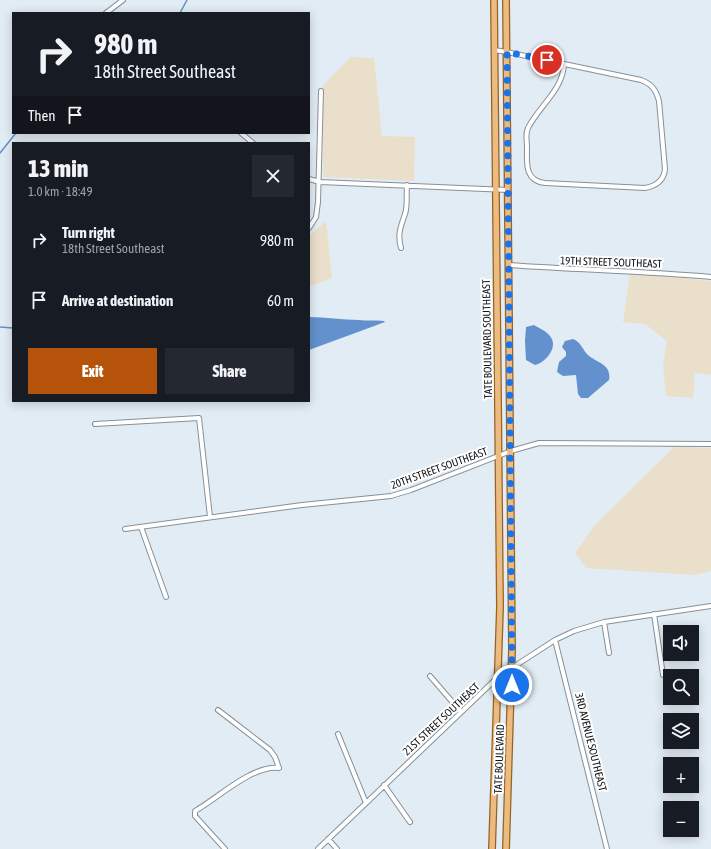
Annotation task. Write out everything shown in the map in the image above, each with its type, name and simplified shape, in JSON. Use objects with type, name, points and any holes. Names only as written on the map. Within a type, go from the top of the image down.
[{"type":"main road","name":"TATE BOULEVARD SOUTHEAST","points":[[494,0],[497,457],[500,607],[498,677]]},
{"type":"main road","name":"TATE BOULEVARD SOUTHEAST","points":[[506,0],[512,669]]},
{"type":"main road","name":"TATE BOULEVARD","points":[[506,849],[512,669]]},
{"type":"main road","name":"TATE BOULEVARD","points":[[492,849],[498,677]]},
{"type":"street","points":[[107,12],[122,0]]},
{"type":"street","points":[[494,50],[507,52],[641,80],[654,89],[659,101],[665,169],[663,177],[658,183],[644,188],[539,182],[532,178],[527,169],[527,132],[560,81],[564,64]]},
{"type":"street","points":[[310,226],[317,210],[320,182],[320,91]]},
{"type":"street","points":[[242,134],[252,142]]},
{"type":"street","points":[[310,180],[320,182],[508,190]]},
{"type":"street","points":[[401,248],[399,239],[400,226],[405,214],[406,185]]},
{"type":"street","name":"19TH STREET SOUTHEAST","points":[[509,265],[579,270],[634,270],[711,277]]},
{"type":"street","points":[[95,424],[199,418],[210,517]]},
{"type":"street","name":"20TH STREET SOUTHEAST","points":[[125,529],[210,517],[391,496],[511,451],[533,445],[556,442],[711,444]]},
{"type":"street","points":[[141,527],[166,597]]},
{"type":"street","name":"21ST STREET SOUTHEAST","points":[[318,849],[498,677],[555,640],[574,631],[604,622],[711,606]]},
{"type":"street","points":[[654,614],[663,675]]},
{"type":"street","points":[[604,622],[610,653]]},
{"type":"street","name":"3RD AVENUE SOUTHEAST","points":[[555,640],[607,848]]},
{"type":"street","points":[[430,676],[461,712]]},
{"type":"street","points":[[218,710],[270,750],[275,757],[279,768],[267,768],[250,774],[195,811],[194,814],[225,849]]},
{"type":"street","points":[[338,734],[366,803]]},
{"type":"street","points":[[384,785],[410,822]]},
{"type":"street","points":[[328,839],[337,849]]},
{"type":"street","points":[[602,849],[607,848]]},
{"type":"shaded area","points":[[351,57],[374,58],[382,136],[415,137],[414,181],[323,177],[322,86]]},
{"type":"shaded area","points":[[326,221],[332,278],[310,287],[310,235]]},
{"type":"shaded area","points":[[630,272],[711,281],[711,375],[695,373],[693,398],[666,396],[663,365],[667,341],[645,324],[623,322]]},
{"type":"shaded area","points":[[674,447],[711,448],[711,571],[694,575],[586,568],[575,553],[595,525]]},
{"type":"water","points":[[310,317],[385,322],[310,350]]},
{"type":"water","points":[[534,325],[550,336],[553,345],[550,354],[543,361],[535,365],[526,360],[525,341],[526,327]]},
{"type":"water","points":[[573,339],[580,344],[588,355],[603,364],[608,370],[609,380],[588,398],[581,398],[578,394],[576,375],[563,376],[557,372],[559,362],[566,356],[566,352],[562,347],[565,341]]},
{"type":"waterway","points":[[181,12],[187,0]]},
{"type":"waterway","points":[[0,153],[15,134]]},
{"type":"waterway","points":[[0,327],[12,328]]},
{"type":"route","points":[[512,685],[511,372],[507,52],[547,60]]}]
